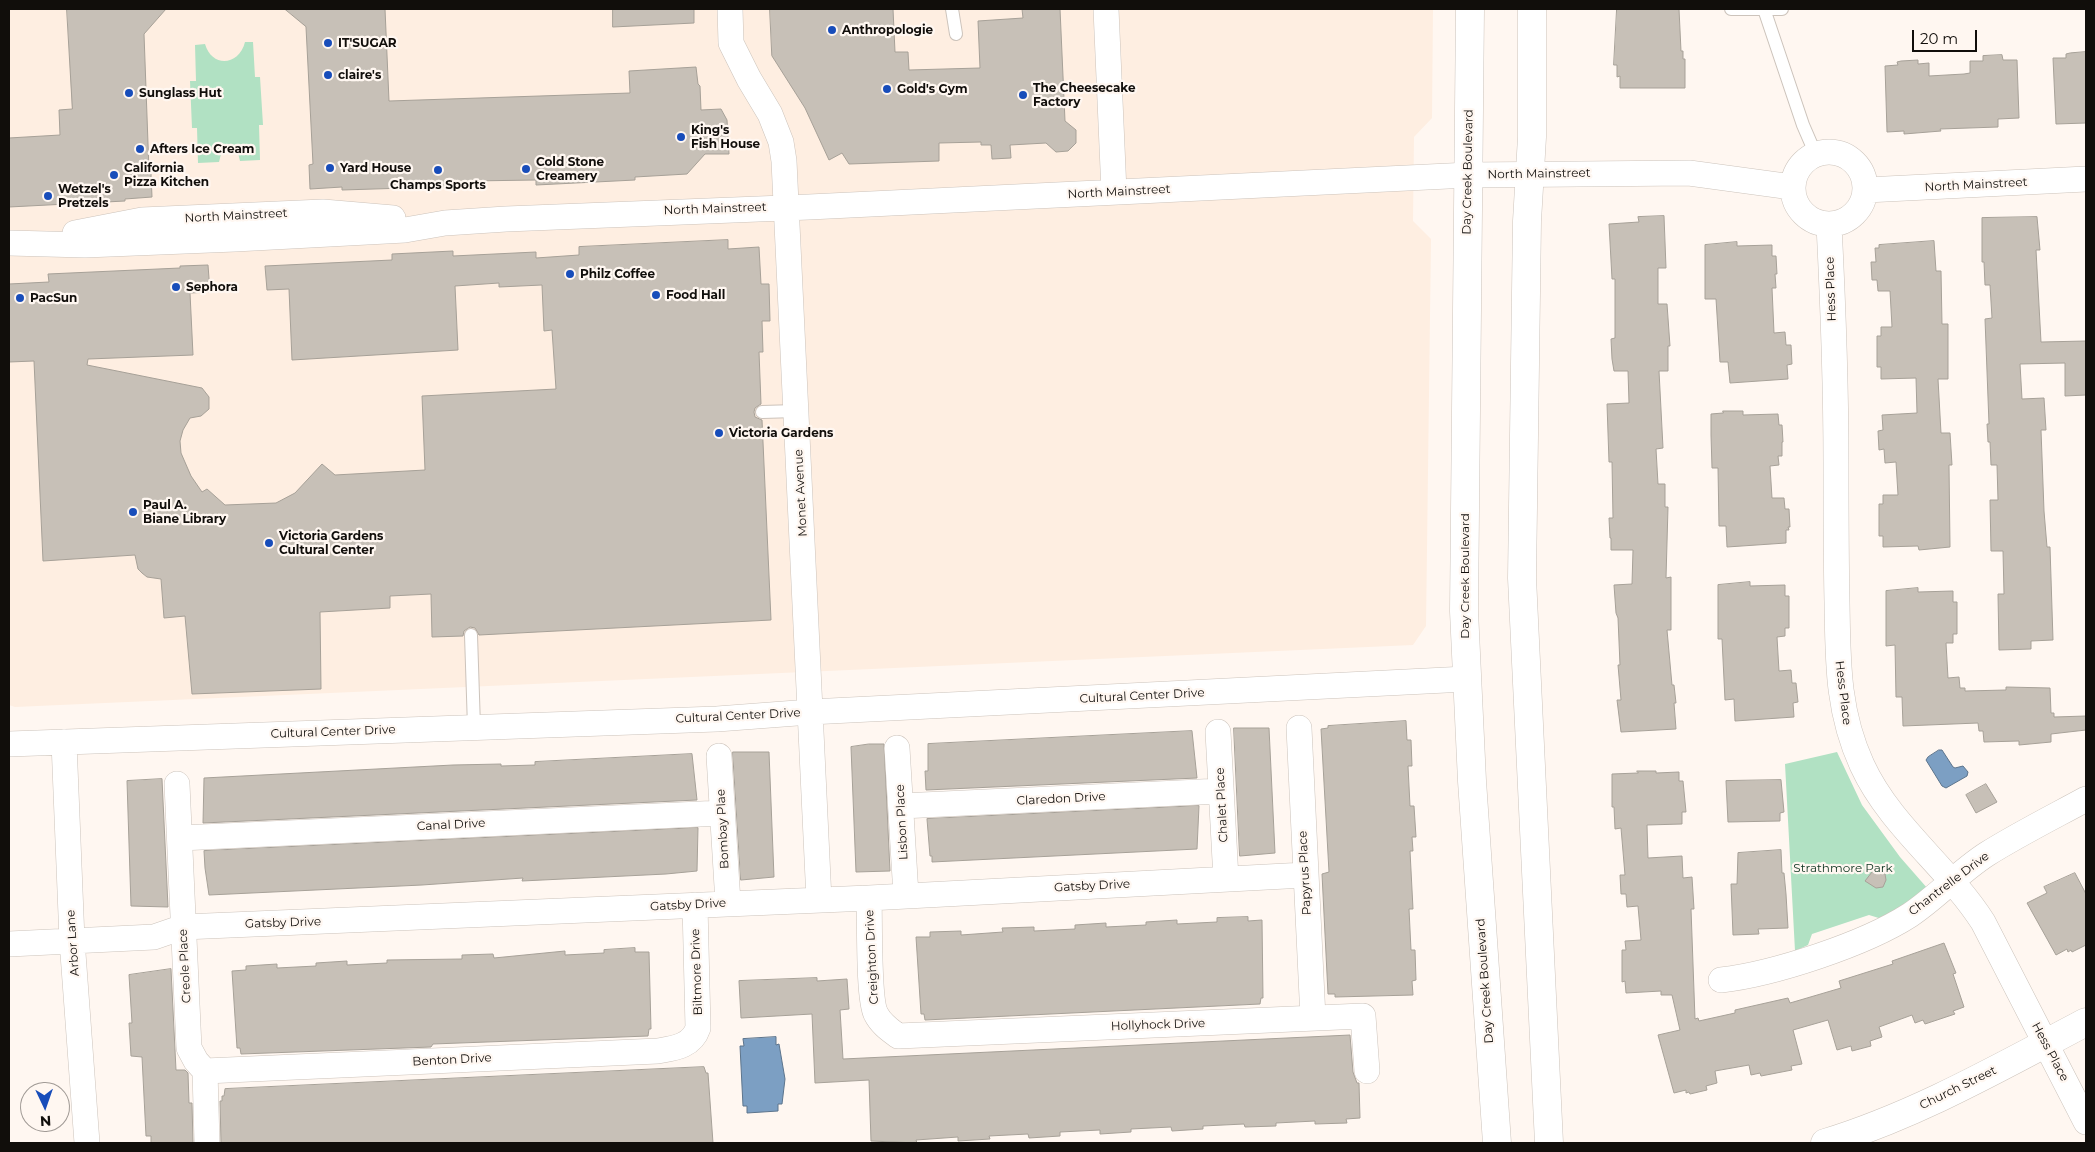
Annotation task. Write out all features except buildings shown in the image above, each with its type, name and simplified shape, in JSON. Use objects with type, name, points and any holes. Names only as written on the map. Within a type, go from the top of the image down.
[{"type":"main road","name":"Day Creek Boulevard","points":[[1470,9],[1464,610],[1466,679],[1496,1143]]},
{"type":"main road","points":[[1532,9],[1532,137],[1527,213],[1522,578],[1549,1143]]},
{"type":"main road","name":"Church Street","points":[[1825,1143],[1886,1121],[1936,1099],[2086,1022]]},
{"type":"street","name":"Monet Avenue","points":[[730,9],[732,43],[749,78],[770,114],[781,142],[784,161],[819,900]]},
{"type":"street","points":[[1106,9],[1114,192]]},
{"type":"street","points":[[1827,152],[1839,154],[1850,159],[1859,167],[1864,178],[1866,190],[1864,201],[1858,212],[1849,219],[1829,225],[1816,222],[1806,216],[1799,208],[1792,187],[1794,177],[1799,167],[1806,160],[1816,155],[1827,152]]},
{"type":"street","name":"North Mainstreet","points":[[19,242],[142,220],[324,212],[446,224],[506,218],[786,207],[1469,175],[1689,173],[1792,187]]},
{"type":"street","name":"North Mainstreet","points":[[1866,190],[2086,179]]},
{"type":"street","name":"Hess Place","points":[[1829,225],[1838,657],[1843,713],[1855,750],[1883,802],[1915,841],[1952,880],[1983,922],[2086,1122]]},
{"type":"street","name":"Cultural Center Drive","points":[[9,744],[717,719],[810,712],[1466,679]]},
{"type":"street","name":"Papyrus Place","points":[[1299,728],[1313,1018]]},
{"type":"street","name":"Chalet Place","points":[[1218,732],[1226,879]]},
{"type":"street","name":"Arbor Lane","points":[[64,742],[72,940],[87,1143]]},
{"type":"street","name":"Lisbon Place","points":[[897,748],[906,895]]},
{"type":"street","name":"Bombay Plae","points":[[719,756],[728,903]]},
{"type":"street","name":"Creole Place","points":[[177,784],[189,1048],[196,1061],[205,1071]]},
{"type":"street","name":"Claredon Drive","points":[[901,806],[1221,791]]},
{"type":"street","name":"Chantrelle Drive","points":[[1721,980],[1752,975],[1825,952],[1895,924],[1924,904],[1987,854],[2086,799]]},
{"type":"street","name":"Canal Drive","points":[[180,838],[722,813]]},
{"type":"street","name":"Gatsby Drive","points":[[9,944],[154,937],[183,927],[869,898],[1305,875]]},
{"type":"street","name":"Creighton Drive","points":[[869,898],[872,993],[875,1013],[884,1026],[898,1036]]},
{"type":"street","name":"Biltmore Drive","points":[[695,905],[699,1014],[695,1037]]},
{"type":"street","name":"Hollyhock Drive","points":[[898,1036],[1364,1016],[1367,1071]]},
{"type":"street","name":"Benton Drive","points":[[205,1071],[658,1051],[682,1046],[695,1037]]},
{"type":"street","points":[[205,1071],[207,1143]]},
{"type":"lane","points":[[952,9],[956,34]]},
{"type":"lane","points":[[1731,9],[1782,9]]},
{"type":"lane","points":[[1764,9],[1803,125],[1816,155]]},
{"type":"lane","points":[[762,412],[796,411]]},
{"type":"lane","points":[[471,635],[474,727]]},
{"type":"shaded area","name":"Victoria Gardens","points":[[9,9],[1433,9],[1432,118],[1414,137],[1413,221],[1431,239],[1426,626],[1413,645],[15,707],[9,705]]},
{"type":"green space","points":[[245,42],[253,42],[255,77],[260,77],[263,125],[259,125],[260,160],[240,161],[238,153],[230,150],[221,154],[219,162],[198,163],[197,128],[192,128],[190,81],[196,81],[195,45],[205,44],[208,52],[213,57],[225,61],[232,60],[237,56]]},
{"type":"green space","name":"Strathmore Park","points":[[1837,752],[1862,805],[1900,857],[1928,889],[1882,919],[1869,915],[1812,934],[1808,945],[1795,951],[1785,764]]},
{"type":"water","points":[[1939,750],[1942,750],[1953,767],[1963,766],[1968,772],[1967,776],[1946,788],[1942,786],[1926,760]]},
{"type":"water","points":[[776,1037],[776,1045],[779,1044],[785,1079],[782,1104],[778,1104],[778,1111],[747,1113],[747,1106],[743,1106],[740,1046],[744,1046],[743,1039]]},
{"type":"place","name":"Anthropologie","points":[[832,30]]},
{"type":"place","name":"IT'SUGAR","points":[[328,43]]},
{"type":"place","name":"claire's","points":[[328,75]]},
{"type":"place","name":"Gold's Gym","points":[[887,89]]},
{"type":"place","name":"Sunglass Hut","points":[[129,93]]},
{"type":"place","name":"The Cheesecake Factory","points":[[1023,95]]},
{"type":"place","name":"King's Fish House","points":[[681,137]]},
{"type":"place","name":"Afters Ice Cream","points":[[140,149]]},
{"type":"place","name":"Yard House","points":[[330,168]]},
{"type":"place","name":"Cold Stone Creamery","points":[[526,169]]},
{"type":"place","name":"Champs Sports","points":[[438,170]]},
{"type":"place","name":"California Pizza Kitchen","points":[[114,175]]},
{"type":"place","name":"Wetzel's Pretzels","points":[[48,196]]},
{"type":"place","name":"Philz Coffee","points":[[570,274]]},
{"type":"place","name":"Sephora","points":[[176,287]]},
{"type":"place","name":"Food Hall","points":[[656,295]]},
{"type":"place","name":"PacSun","points":[[20,298]]},
{"type":"place","name":"Victoria Gardens","points":[[719,433]]},
{"type":"place","name":"Paul A. Biane Library","points":[[133,512]]},
{"type":"place","name":"Victoria Gardens Cultural Center","points":[[269,543]]}]
